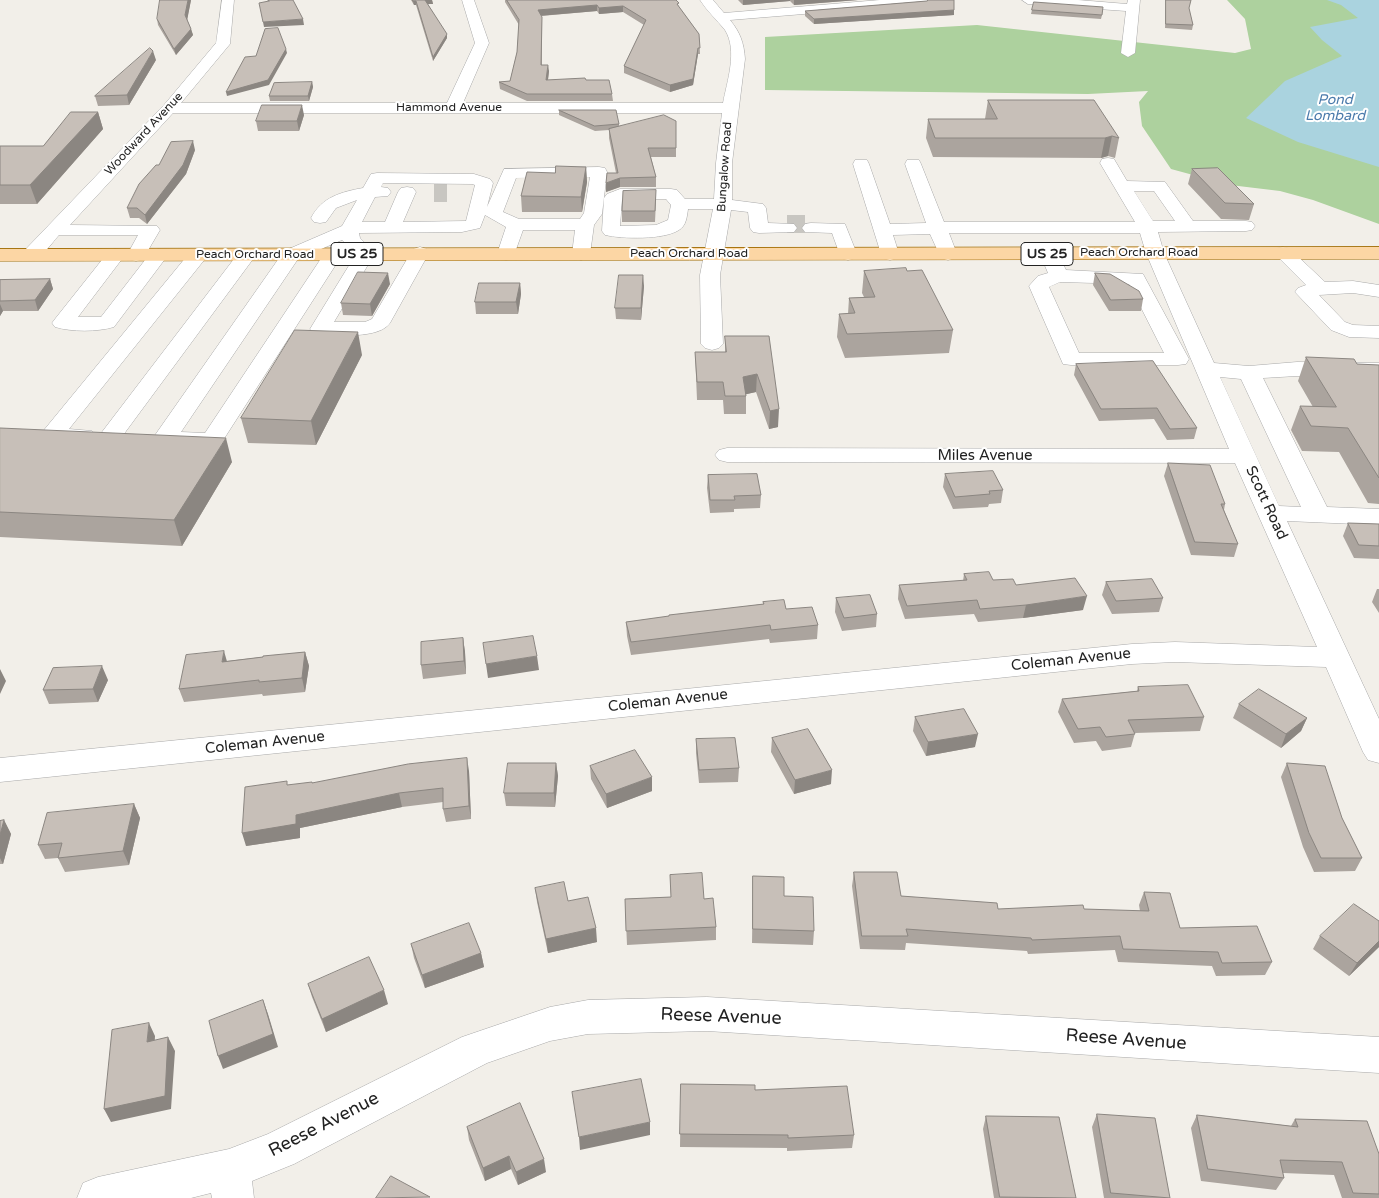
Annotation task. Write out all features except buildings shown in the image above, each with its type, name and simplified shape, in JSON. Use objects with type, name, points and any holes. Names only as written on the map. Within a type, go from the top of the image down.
[{"type":"main road","name":"Peach Orchard Road","points":[[0,255],[291,255],[326,233],[366,253],[1379,253]]},
{"type":"street","name":"Woodward Avenue","points":[[31,255],[169,108],[223,44],[228,0]]},
{"type":"street","points":[[453,108],[482,44],[468,0]]},
{"type":"street","name":"Bungalow Road","points":[[706,0],[732,31],[737,46],[738,59],[724,163],[723,204],[710,275],[712,344]]},
{"type":"street","points":[[720,17],[926,0]]},
{"type":"street","points":[[1028,0],[1134,4],[1128,53]]},
{"type":"street","name":"Hammond Avenue","points":[[169,108],[730,108]]},
{"type":"street","name":"Scott Road","points":[[1108,163],[1147,226],[1155,253],[1206,370],[1379,752]]},
{"type":"street","points":[[860,164],[890,254]]},
{"type":"street","points":[[913,164],[948,254]]},
{"type":"street","points":[[581,254],[585,224],[593,214],[599,172],[510,173],[493,214],[516,225],[585,224]]},
{"type":"street","points":[[320,329],[366,253],[351,240],[349,229],[377,178],[474,179],[484,182],[474,224],[462,227],[349,229],[326,233]]},
{"type":"street","points":[[198,255],[52,435],[212,440],[283,332],[326,233],[322,211],[331,204],[346,197],[369,192],[407,192],[439,188],[484,186]]},
{"type":"street","points":[[1122,186],[1159,186],[1187,226]]},
{"type":"street","points":[[439,188],[463,194],[470,200],[468,208],[476,215]]},
{"type":"street","points":[[391,228],[407,192]]},
{"type":"street","points":[[680,204],[676,223],[671,228],[633,231],[611,230],[615,196],[620,194],[671,194],[680,204],[723,204],[756,208],[758,224],[788,226]]},
{"type":"street","points":[[506,254],[516,225]]},
{"type":"street","points":[[810,226],[839,228],[848,254]]},
{"type":"street","points":[[883,230],[1246,226]]},
{"type":"street","points":[[55,230],[151,230],[136,255]]},
{"type":"street","points":[[78,255],[101,230]]},
{"type":"street","points":[[630,254],[633,231]]},
{"type":"street","points":[[283,332],[368,328],[380,323],[420,253]]},
{"type":"street","points":[[1283,253],[1321,288]]},
{"type":"street","points":[[1049,254],[1059,276]]},
{"type":"street","points":[[116,255],[62,323],[107,323],[159,255]]},
{"type":"street","points":[[110,437],[247,255]]},
{"type":"street","points":[[150,438],[291,255]]},
{"type":"street","points":[[1059,276],[1136,278],[1178,359],[1071,358],[1039,286],[1045,280],[1059,276]]},
{"type":"street","points":[[1379,291],[1369,288],[1321,288],[1305,292],[1338,326],[1349,331],[1379,332]]},
{"type":"street","points":[[1162,325],[1187,326]]},
{"type":"street","points":[[1206,370],[1249,372],[1297,369],[1379,370]]},
{"type":"street","points":[[1249,372],[1318,515]]},
{"type":"street","name":"Miles Avenue","points":[[727,455],[1244,456]]},
{"type":"street","points":[[1270,513],[1379,516]]},
{"type":"street","name":"Coleman Avenue","points":[[0,770],[1132,654],[1184,652],[1337,658]]},
{"type":"street","name":"Reese Avenue","points":[[98,1198],[231,1183],[279,1150],[476,1048],[550,1024],[588,1017],[707,1014],[1379,1055]]},
{"type":"green space","points":[[1227,0],[1379,0],[1379,224],[1313,200],[1280,191],[1230,185],[1171,169],[1142,126],[1139,102],[1148,91],[1088,94],[765,90],[765,37],[977,25],[1235,53],[1251,49],[1245,19]]},
{"type":"water","name":"Pond Lombard","points":[[1327,0],[1379,0],[1379,167],[1298,142],[1246,118],[1285,81],[1342,56],[1322,40],[1310,27],[1358,18],[1341,5]]},
{"type":"tunnel","points":[[434,193],[447,193]]},
{"type":"tunnel","points":[[787,224],[809,224]]}]
